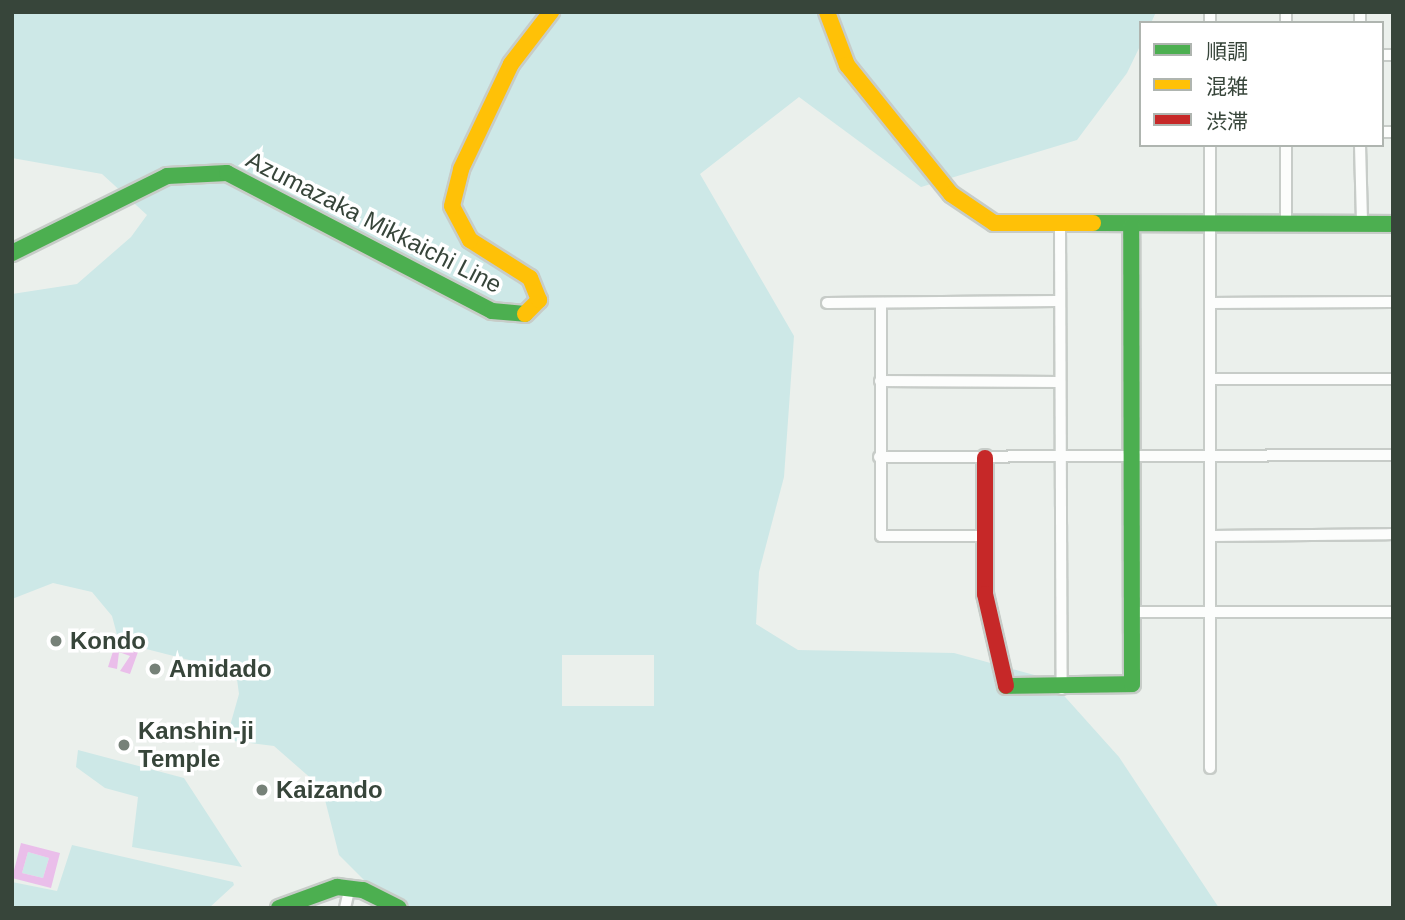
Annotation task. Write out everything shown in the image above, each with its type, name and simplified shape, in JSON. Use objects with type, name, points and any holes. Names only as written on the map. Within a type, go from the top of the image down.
[{"type":"main road","name":"Azumazaka Mikkaichi Line","points":[[12,253],[167,176],[227,173],[492,311],[516,316],[533,312],[539,300],[530,278],[470,240],[452,206],[461,169],[511,64],[551,12]]},
{"type":"main road","points":[[827,12],[847,65],[961,204],[994,223],[1060,226],[1393,224]]},
{"type":"main road","points":[[985,458],[985,594],[1007,691],[1132,684],[1134,612],[1131,226]]},
{"type":"main road","points":[[279,908],[317,891],[350,887],[399,908]]},
{"type":"street","points":[[1210,147],[1210,768]]},
{"type":"street","points":[[1286,147],[1286,224]]},
{"type":"street","points":[[1360,147],[1362,224]]},
{"type":"street","points":[[1060,226],[1057,301],[1062,689]]},
{"type":"street","points":[[827,303],[1057,301]]},
{"type":"street","points":[[1210,303],[1393,302]]},
{"type":"street","points":[[881,303],[881,536],[984,536]]},
{"type":"street","points":[[1210,379],[1393,379]]},
{"type":"street","points":[[880,381],[1059,382]]},
{"type":"street","points":[[880,457],[1393,454]]},
{"type":"street","points":[[1211,536],[1393,534]]},
{"type":"street","points":[[1134,612],[1393,611]]},
{"type":"street","points":[[345,908],[350,887]]},
{"type":"shaded area","points":[[12,12],[1156,12],[1152,21],[1139,21],[1139,48],[1127,73],[1077,140],[921,187],[799,97],[700,174],[794,336],[784,477],[759,572],[756,624],[798,650],[954,653],[1049,679],[1119,757],[1219,908],[413,908],[368,884],[339,855],[322,788],[274,746],[226,740],[239,694],[236,672],[119,642],[112,616],[92,592],[53,583],[12,599],[12,294],[77,284],[131,237],[147,215],[102,174],[12,158]],"holes":[[[562,655],[654,655],[654,706],[562,706]]]},
{"type":"shaded area","points":[[115,645],[138,652],[130,674],[120,671],[130,656],[119,652],[117,669],[108,667]]},
{"type":"shaded area","points":[[78,750],[184,778],[242,867],[132,847],[138,797],[105,788],[76,767]]},
{"type":"shaded area","points":[[21,843],[60,853],[51,888],[12,878]],"holes":[[[28,852],[49,858],[43,878],[22,873]]]},
{"type":"shaded area","points":[[72,845],[233,882],[234,885],[209,908],[12,908],[12,882],[57,891]]},
{"type":"shaded area","points":[[28,852],[49,858],[43,878],[22,873]]},
{"type":"traffic: fast","points":[[12,253],[167,176],[227,173],[492,311],[525,314]]},
{"type":"traffic: fast","points":[[1093,223],[1393,224]]},
{"type":"traffic: fast","points":[[1006,686],[1132,684],[1131,226]]},
{"type":"traffic: fast","points":[[279,908],[337,887],[363,890],[399,908]]},
{"type":"traffic: slow","points":[[525,314],[539,300],[530,278],[470,240],[452,206],[461,169],[511,64],[551,12]]},
{"type":"traffic: slow","points":[[827,12],[847,65],[951,194],[994,223],[1093,223]]},
{"type":"traffic: jam","points":[[985,458],[985,594],[1006,686]]},
{"type":"place","name":"Kondo","points":[[56,641]]},
{"type":"place","name":"Amidado","points":[[155,669]]},
{"type":"place","name":"Kanshin-ji Temple","points":[[124,745]]},
{"type":"place","name":"Kaizando","points":[[262,790]]}]
